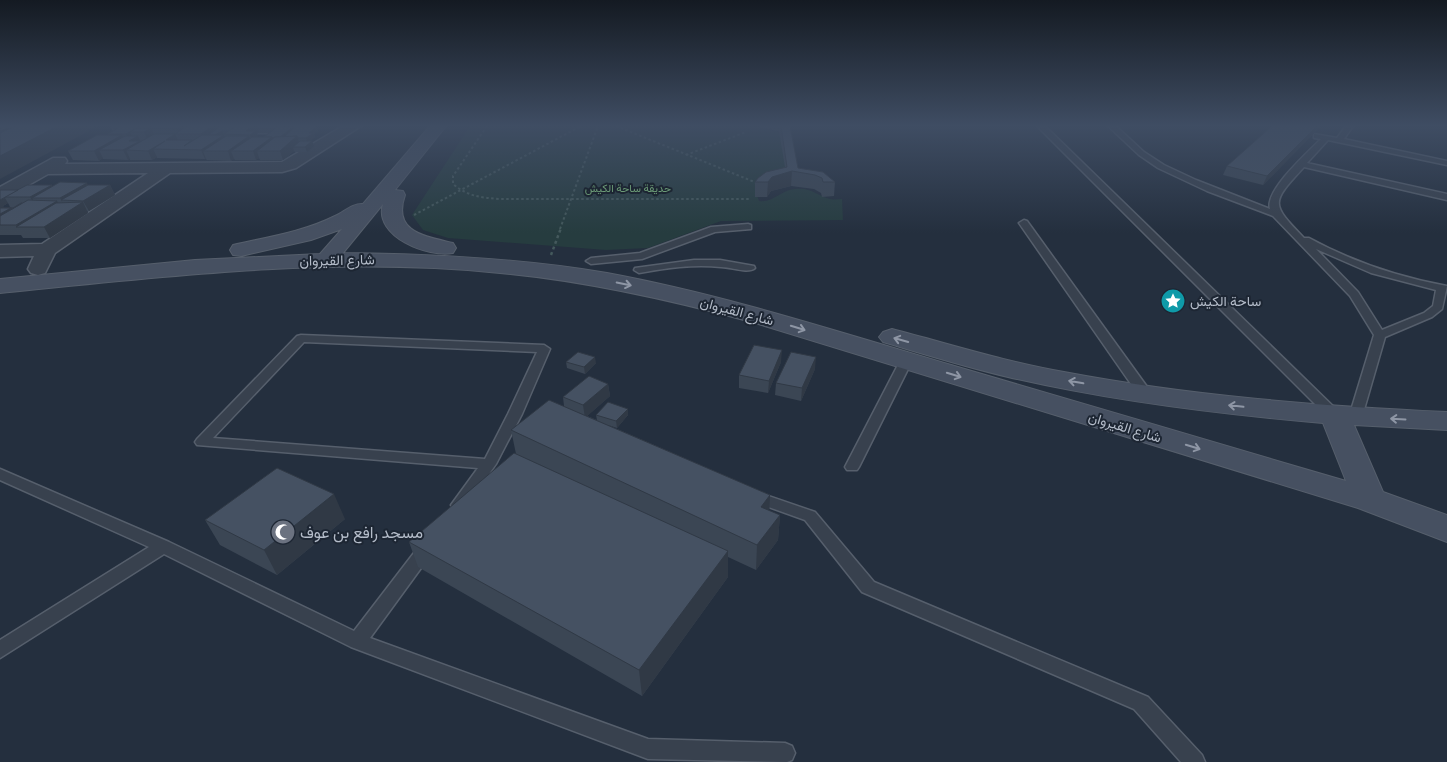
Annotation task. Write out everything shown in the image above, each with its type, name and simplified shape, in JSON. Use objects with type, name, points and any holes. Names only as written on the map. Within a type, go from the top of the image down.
[{"type":"main road","points":[[341,253],[413,162]]},
{"type":"main road","points":[[235,251],[278,242],[335,224],[387,196],[419,162]]},
{"type":"main road","points":[[387,196],[395,224],[402,232],[417,240],[445,248]]},
{"type":"main road","name":"شارع القيروان","points":[[0,286],[341,253],[445,248],[551,256],[591,261],[694,282],[1008,369],[1145,394],[1346,416],[1447,421]]},
{"type":"main road","name":"شارع القيروان","points":[[0,273],[42,260],[235,251],[341,253],[550,272],[606,280],[678,295],[764,318],[1370,500],[1447,529]]},
{"type":"main road","points":[[1346,416],[1370,500]]},
{"type":"street","points":[[2,191],[58,162]]},
{"type":"street","points":[[45,169],[274,167],[290,165],[296,162]]},
{"type":"street","points":[[0,250],[42,260],[130,192],[165,169]]},
{"type":"street","points":[[2,191],[34,191]]},
{"type":"street","points":[[101,192],[130,192]]},
{"type":"lane","points":[[1078,162],[1346,416],[1380,335],[1428,315],[1438,307],[1444,289],[1365,266],[1318,247],[1293,232]]},
{"type":"lane","points":[[1154,162],[1212,189],[1276,214],[1354,294],[1380,335]]},
{"type":"lane","points":[[1276,214],[1273,204],[1277,191],[1302,164],[1447,197]]},
{"type":"lane","points":[[1024,223],[1145,394]]},
{"type":"lane","points":[[591,261],[642,256],[714,229],[748,228]]},
{"type":"lane","points":[[639,270],[695,261],[750,268]]},
{"type":"lane","points":[[449,518],[490,464],[544,349],[301,338],[202,442],[490,464]]},
{"type":"lane","points":[[852,467],[906,361]]},
{"type":"lane","points":[[515,414],[534,420]]},
{"type":"lane","points":[[0,474],[163,546],[357,641],[648,749],[785,753]]},
{"type":"lane","points":[[736,490],[810,516],[868,587],[1141,703],[1194,762]]},
{"type":"lane","points":[[357,641],[432,541]]},
{"type":"lane","points":[[0,650],[163,546]]},
{"type":"path","points":[[463,162],[453,176],[453,184],[460,190],[481,198],[750,199]]},
{"type":"path","points":[[395,224],[514,162]]},
{"type":"path","points":[[551,256],[585,162]]},
{"type":"path","points":[[702,162],[763,186]]},
{"type":"green space","name":"حديقة ساحة الكيش","points":[[447,162],[786,162],[789,182],[757,195],[759,201],[769,200],[790,190],[806,189],[825,198],[842,199],[843,220],[721,221],[648,248],[606,250],[448,238],[423,230],[412,215]]},
{"type":"building","points":[[786,162],[797,162],[798,168],[823,172],[835,182],[823,182],[822,178],[815,175],[792,171],[772,177],[768,182],[755,182],[766,172],[787,167]]},
{"type":"building","points":[[1232,162],[1281,162],[1267,176],[1227,166]]},
{"type":"building","points":[[60,182],[87,183],[60,198],[32,198]]},
{"type":"building","points":[[27,185],[52,185],[30,197],[4,197]]},
{"type":"building","points":[[88,185],[110,185],[83,201],[61,200]]},
{"type":"building","points":[[0,190],[18,190],[0,200]]},
{"type":"building","points":[[28,200],[57,201],[16,225],[0,225],[0,216]]},
{"type":"building","points":[[83,202],[44,227],[16,227],[56,203]]},
{"type":"building","points":[[0,208],[11,208],[0,214]]},
{"type":"building","points":[[754,345],[782,350],[769,381],[739,375]]},
{"type":"building","points":[[578,352],[595,357],[584,367],[566,362]]},
{"type":"building","points":[[791,352],[816,357],[802,388],[776,383]]},
{"type":"building","points":[[589,376],[608,384],[583,405],[563,397]]},
{"type":"building","points":[[549,400],[770,495],[761,507],[780,515],[757,545],[511,430]]},
{"type":"building","points":[[608,402],[628,409],[616,421],[596,415]]},
{"type":"building","points":[[514,453],[728,551],[639,670],[409,542]]},
{"type":"building","points":[[277,468],[334,494],[264,550],[205,520]]},
{"type":"place","name":"ساحة الكيش","points":[[1173,301]]},
{"type":"place","name":"مسجد رافع بن عوف","points":[[283,532]]}]
